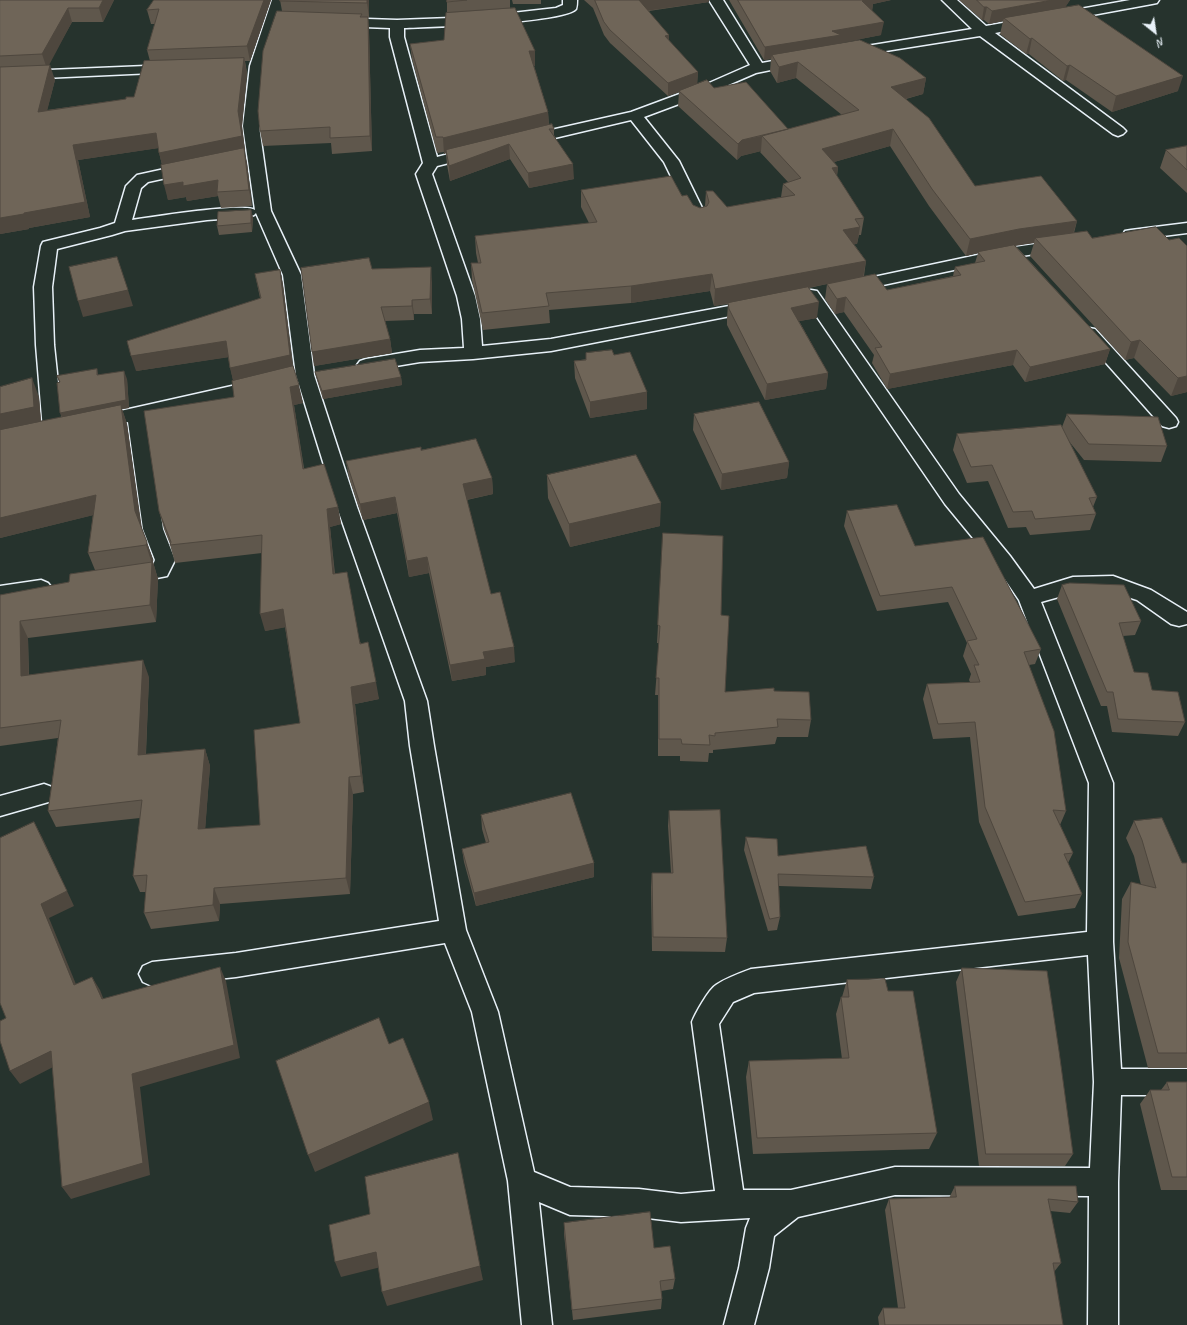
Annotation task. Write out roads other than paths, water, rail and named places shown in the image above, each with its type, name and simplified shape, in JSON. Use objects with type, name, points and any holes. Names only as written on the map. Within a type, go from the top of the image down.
[{"type":"street","points":[[279,0],[280,20],[250,66],[251,126],[248,157],[263,211],[292,275],[299,377],[416,701],[422,746],[453,930],[485,1012],[522,1181],[537,1325]]},
{"type":"street","points":[[327,22],[397,24],[477,21],[559,12],[570,7],[570,0]]},
{"type":"street","points":[[716,0],[758,67]]},
{"type":"street","points":[[949,0],[983,31],[1118,131]]},
{"type":"street","points":[[834,55],[983,31],[1151,0]]},
{"type":"street","points":[[397,24],[397,37],[431,163]]},
{"type":"street","points":[[513,143],[635,115],[714,86],[758,67],[812,58]]},
{"type":"street","points":[[0,76],[187,69]]},
{"type":"street","points":[[635,115],[671,161],[699,218]]},
{"type":"street","points":[[473,353],[471,319],[466,296],[424,174],[431,163],[490,149]]},
{"type":"street","points":[[122,226],[134,186],[143,178],[210,164]]},
{"type":"street","points":[[263,211],[207,215],[122,226],[106,232],[49,246],[43,287],[45,345],[58,429],[136,414],[299,377]]},
{"type":"street","points":[[1115,237],[1187,228]]},
{"type":"street","points":[[1162,231],[1177,248]]},
{"type":"street","points":[[1077,243],[1020,258],[816,294],[952,499],[1003,560],[1029,598],[1100,782],[1100,942],[1108,1082],[1104,1182],[1103,1325]]},
{"type":"street","points":[[351,368],[420,356],[473,353],[551,345],[772,302]]},
{"type":"street","points":[[1079,322],[1169,422]]},
{"type":"street","points":[[108,579],[160,571],[165,560],[153,528],[136,414]]},
{"type":"street","points":[[1029,598],[1073,585],[1113,584],[1144,595],[1179,618]]},
{"type":"street","points":[[0,594],[63,585]]},
{"type":"street","points":[[0,806],[44,794]]},
{"type":"street","points":[[152,974],[236,965],[453,930]]},
{"type":"street","points":[[731,1204],[705,1022],[724,994],[751,981],[1100,942]]},
{"type":"street","points":[[1108,1082],[1187,1082]]},
{"type":"street","points":[[522,1181],[570,1201],[639,1203],[681,1208],[731,1204],[791,1204],[895,1180],[1104,1182]]},
{"type":"street","points":[[739,1325],[754,1268],[761,1228],[791,1204]]}]
